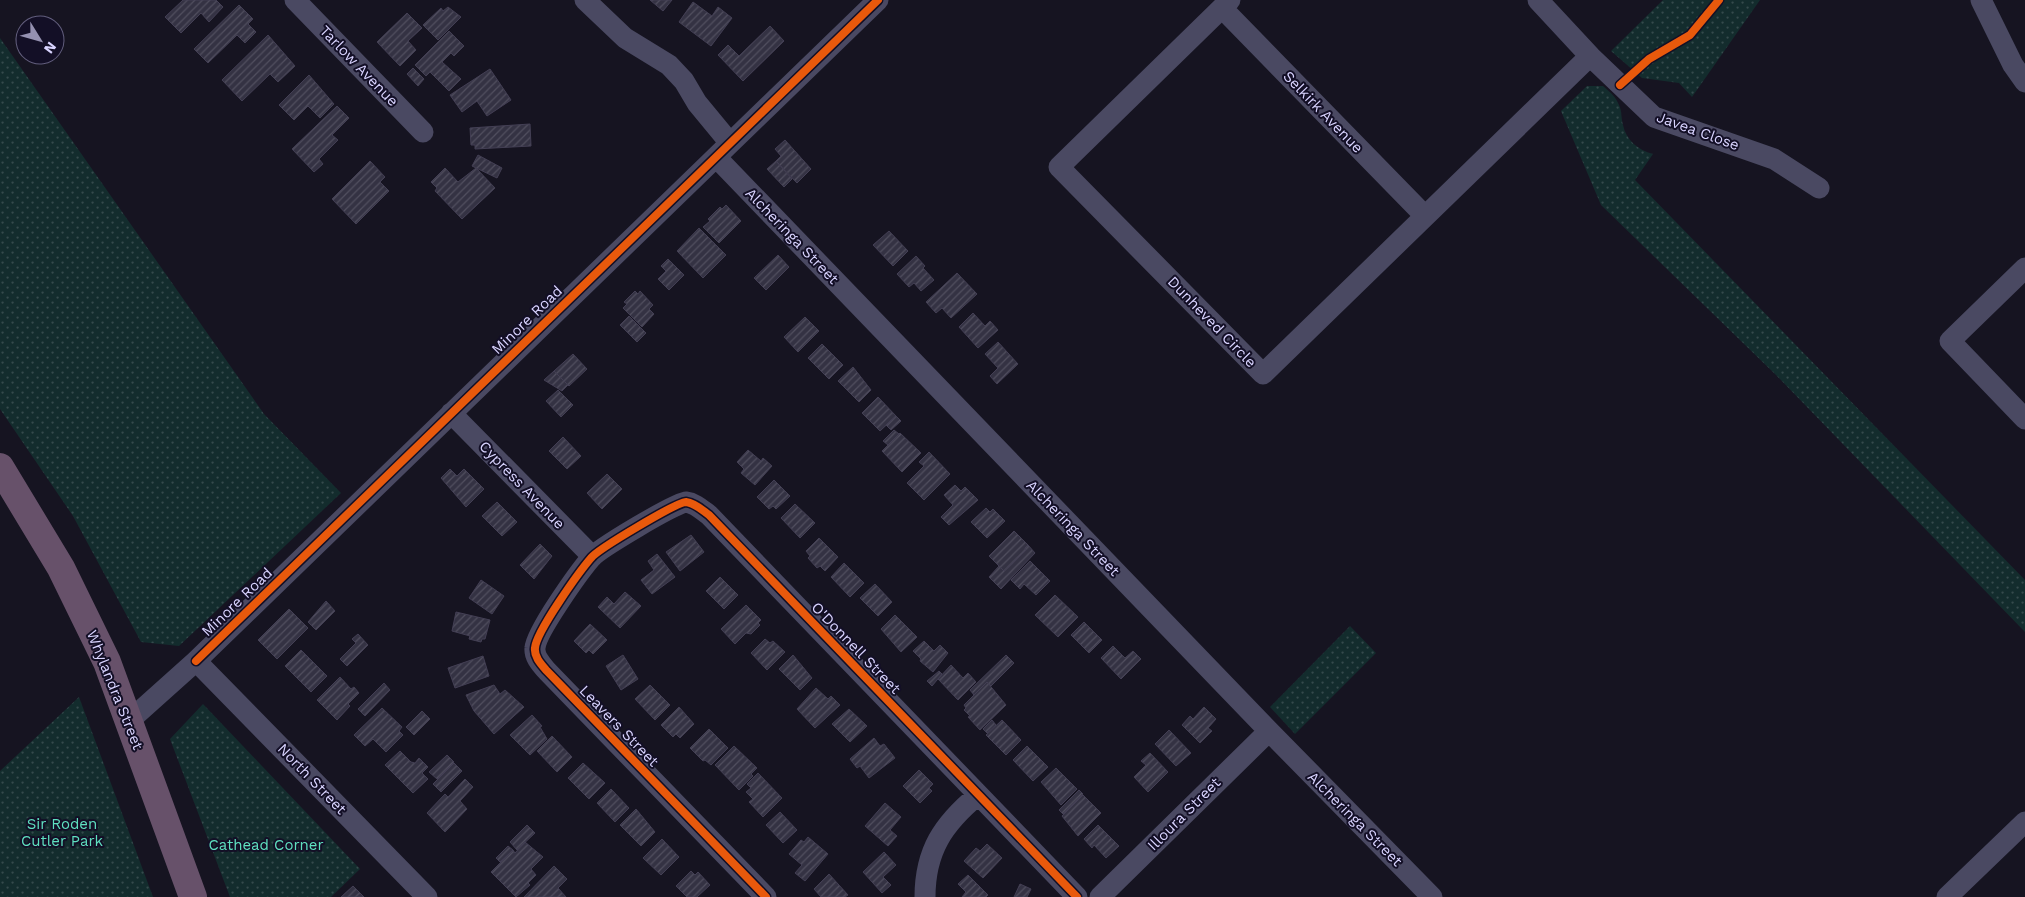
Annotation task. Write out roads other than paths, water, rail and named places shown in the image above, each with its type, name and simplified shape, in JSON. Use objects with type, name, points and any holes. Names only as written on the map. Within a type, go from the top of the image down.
[{"type":"highway","name":"Whylandra Street","points":[[0,467],[61,568],[107,662],[193,897]]},
{"type":"street","name":"Tarlow Avenue","points":[[295,0],[423,132]]},
{"type":"street","name":"Alcheringa Street","points":[[586,0],[625,38],[669,65],[684,81],[723,150],[1269,731],[1432,897]]},
{"type":"street","name":"Minore Road","points":[[130,721],[196,661],[878,0]]},
{"type":"street","points":[[1538,0],[1590,56]]},
{"type":"street","points":[[1981,0],[2013,65],[2025,82]]},
{"type":"street","name":"Dunheved Circle","points":[[1226,4],[1059,167],[1263,374],[1590,56]]},
{"type":"street","name":"Selkirk Avenue","points":[[1226,4],[1425,216]]},
{"type":"street","name":"Javea Close","points":[[1590,56],[1654,117],[1774,159],[1819,188]]},
{"type":"street","points":[[2025,268],[1950,342],[2025,419]]},
{"type":"street","name":"Cypress Avenue","points":[[451,413],[592,556]]},
{"type":"street","name":"O'Donnell Street","points":[[592,556],[676,504],[685,502],[701,509],[1077,897]]},
{"type":"street","name":"Leavers Street","points":[[592,556],[541,631],[535,647],[539,662],[766,897]]},
{"type":"street","name":"North Street","points":[[196,661],[427,897]]},
{"type":"street","name":"Illoura Street","points":[[1100,897],[1269,731]]},
{"type":"street","points":[[925,897],[925,874],[934,847],[955,813],[978,795]]},
{"type":"street","points":[[1947,897],[2025,822]]},
{"type":"park label","name":"Sir Roden Cutler Park","points":[[62,832]]},
{"type":"park label","name":"Cathead Corner","points":[[266,845]]}]
